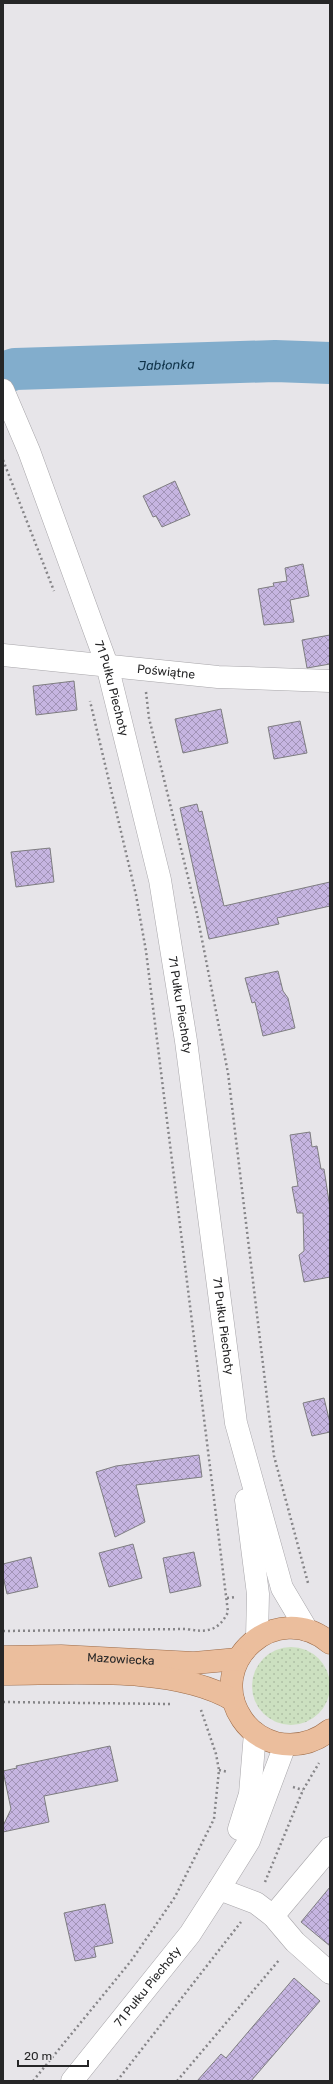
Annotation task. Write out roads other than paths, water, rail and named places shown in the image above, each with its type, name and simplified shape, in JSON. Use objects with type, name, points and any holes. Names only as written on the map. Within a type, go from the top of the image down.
[{"type":"main road","points":[[330,1643],[322,1636],[294,1627],[281,1628],[268,1632],[257,1638],[246,1648],[238,1659],[233,1672],[232,1686],[233,1700],[238,1713],[245,1724],[255,1733],[269,1741],[285,1745],[309,1742],[330,1730]]},
{"type":"main road","name":"Mazowiecka","points":[[3,1657],[60,1656],[194,1662],[238,1659]]},
{"type":"main road","name":"Mazowiecka","points":[[3,1674],[106,1674],[155,1678],[192,1684],[223,1694],[233,1700]]},
{"type":"street","name":"71 Pułku Piechoty","points":[[4,393],[29,450],[107,665],[160,880],[186,1041],[236,1423],[282,1588],[307,1630]]},
{"type":"street","name":"Poświątne","points":[[3,655],[218,677],[330,681]]},
{"type":"street","points":[[236,1423],[258,1594],[257,1638]]},
{"type":"street","name":"71 Pułku Piechoty","points":[[219,1889],[250,1794],[255,1733]]},
{"type":"street","name":"71 Pułku Piechoty","points":[[72,2081],[190,1934],[219,1889],[249,1841],[285,1745]]},
{"type":"street","points":[[273,1916],[330,1848]]},
{"type":"street","points":[[219,1889],[256,1903],[273,1916],[295,1942],[330,1972]]},
{"type":"waterway","name":"Jabłonka","points":[[3,373],[15,369],[275,361],[330,363]]}]
